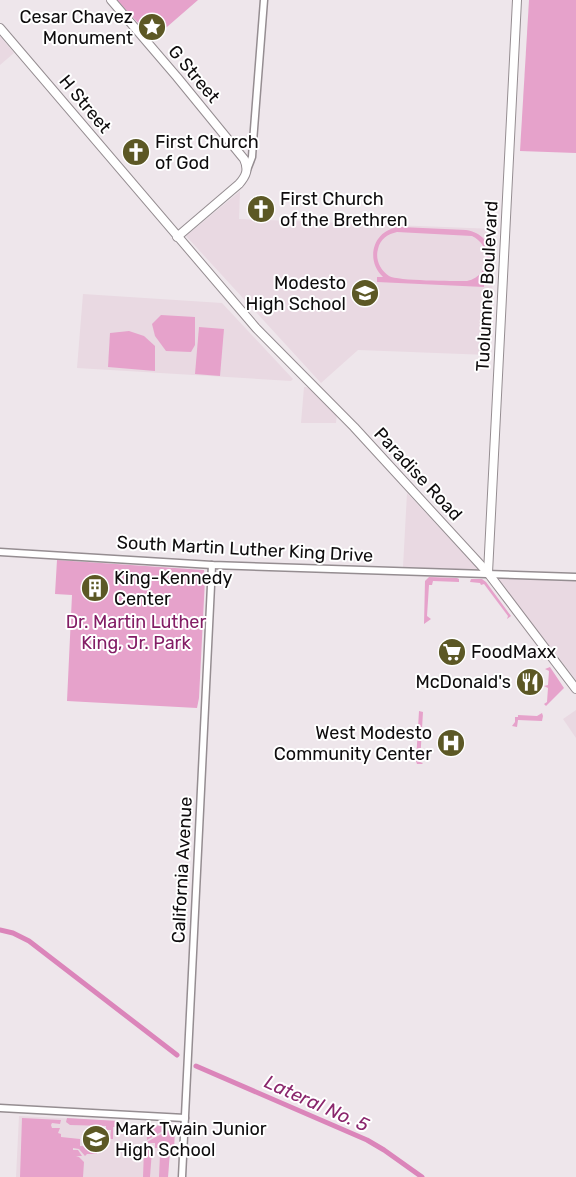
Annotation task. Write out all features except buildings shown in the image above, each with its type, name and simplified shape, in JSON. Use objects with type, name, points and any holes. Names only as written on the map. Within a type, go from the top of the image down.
[{"type":"main road","name":"G Street","points":[[111,0],[244,159],[247,170]]},
{"type":"main road","name":"Tuolumne Boulevard","points":[[488,573],[518,0]]},
{"type":"main road","name":"H Street","points":[[0,28],[224,292]]},
{"type":"main road","points":[[178,237],[239,184],[247,170]]},
{"type":"main road","name":"Paradise Road","points":[[224,292],[282,356],[354,427],[488,573],[576,689]]},
{"type":"street","points":[[247,170],[252,157],[264,0]]},
{"type":"street","points":[[230,142],[253,142]]},
{"type":"street","name":"South Martin Luther King Drive","points":[[0,552],[212,565],[576,577]]},
{"type":"street","name":"California Avenue","points":[[182,1177],[212,565]]},
{"type":"street","points":[[0,1108],[185,1118]]},
{"type":"shaded area","points":[[0,36],[14,53],[0,65]]},
{"type":"shaded area","name":"Modesto High School","points":[[240,191],[239,219],[495,229],[489,355],[358,350],[321,383],[186,236]]},
{"type":"shaded area","name":"Modesto High School","points":[[83,294],[222,303],[293,379],[291,381],[77,368]]},
{"type":"shaded area","points":[[304,387],[313,388],[337,413],[336,423],[301,423]]},
{"type":"shaded area","points":[[407,493],[479,570],[403,567]]},
{"type":"shaded area","points":[[496,577],[576,580],[576,680]]},
{"type":"shaded area","points":[[576,710],[576,738],[563,719]]},
{"type":"shaded area","name":"Mark Twain Junior High School","points":[[19,1116],[118,1121],[118,1128],[146,1129],[146,1125],[173,1127],[175,1129],[174,1149],[170,1149],[168,1177],[16,1177]]},
{"type":"green space","points":[[117,0],[198,0],[160,33],[151,37]]},
{"type":"green space","points":[[529,0],[576,0],[576,153],[520,151]]},
{"type":"green space","points":[[401,227],[466,230],[482,237],[488,244],[491,259],[490,267],[479,281],[484,282],[484,287],[377,282],[377,277],[383,277],[377,270],[374,262],[375,246],[378,239],[384,233]],"holes":[[[397,232],[472,236],[484,247],[486,261],[481,273],[467,281],[394,278],[383,271],[379,264],[377,253],[379,245],[388,236]]]},
{"type":"green space","points":[[161,315],[195,317],[195,345],[191,352],[166,351],[155,336],[152,324]]},
{"type":"green space","points":[[199,327],[224,329],[220,376],[195,374]]},
{"type":"green space","points":[[129,331],[144,336],[155,346],[155,371],[108,367],[110,333]]},
{"type":"green space","name":"Dr. Martin Luther King, Jr. Park","points":[[57,560],[204,570],[197,708],[67,701],[72,595],[55,594]]},
{"type":"green space","points":[[429,577],[457,578],[459,582],[433,581],[432,585],[429,585],[427,616],[431,619],[424,624],[425,581]]},
{"type":"green space","points":[[471,579],[482,579],[486,582],[511,616],[507,619],[508,616],[484,584],[470,582]]},
{"type":"green space","points":[[550,667],[564,688],[546,706],[544,704],[547,702],[548,688],[544,686],[548,685],[549,671],[545,669]]},
{"type":"green space","points":[[419,711],[423,712],[420,762],[422,764],[417,764],[416,761]]},
{"type":"green space","points":[[542,713],[542,721],[518,720],[517,727],[512,726],[515,722],[515,717],[518,717],[518,715],[537,716]]},
{"type":"green space","points":[[22,1118],[61,1120],[60,1124],[52,1123],[51,1125],[52,1128],[60,1128],[58,1133],[61,1134],[61,1137],[80,1139],[80,1146],[97,1147],[97,1154],[87,1154],[85,1156],[79,1149],[73,1148],[73,1150],[78,1150],[82,1156],[76,1156],[84,1162],[83,1177],[20,1177]]},
{"type":"green space","points":[[67,1118],[118,1121],[118,1127],[113,1127],[113,1139],[110,1139],[111,1130],[106,1130],[106,1126],[70,1125],[66,1122]]},
{"type":"green space","points":[[146,1125],[170,1126],[170,1127],[147,1140]]},
{"type":"green space","points":[[172,1128],[175,1129],[174,1149],[155,1148],[155,1143],[145,1143]]},
{"type":"green space","points":[[144,1150],[152,1150],[150,1177],[143,1177]]},
{"type":"green space","points":[[162,1150],[170,1151],[168,1177],[159,1177],[160,1154]]},
{"type":"waterway","name":"Lateral No. 5","points":[[0,930],[13,933],[29,941],[177,1055]]},
{"type":"waterway","name":"Lateral No. 5","points":[[196,1066],[367,1140],[422,1177]]},
{"type":"place","name":"Cesar Chavez Monument","points":[[152,27]]},
{"type":"place","name":"First Church of God","points":[[136,152]]},
{"type":"place","name":"First Church of the Brethren","points":[[261,209]]},
{"type":"place","name":"Modesto High School","points":[[365,293]]},
{"type":"place","name":"King-Kennedy Center","points":[[95,588]]},
{"type":"place","name":"FoodMaxx","points":[[452,652]]},
{"type":"place","name":"McDonald's","points":[[530,682]]},
{"type":"place","name":"West Modesto Community Center","points":[[451,743]]},
{"type":"place","name":"Mark Twain Junior High School","points":[[96,1139]]}]
